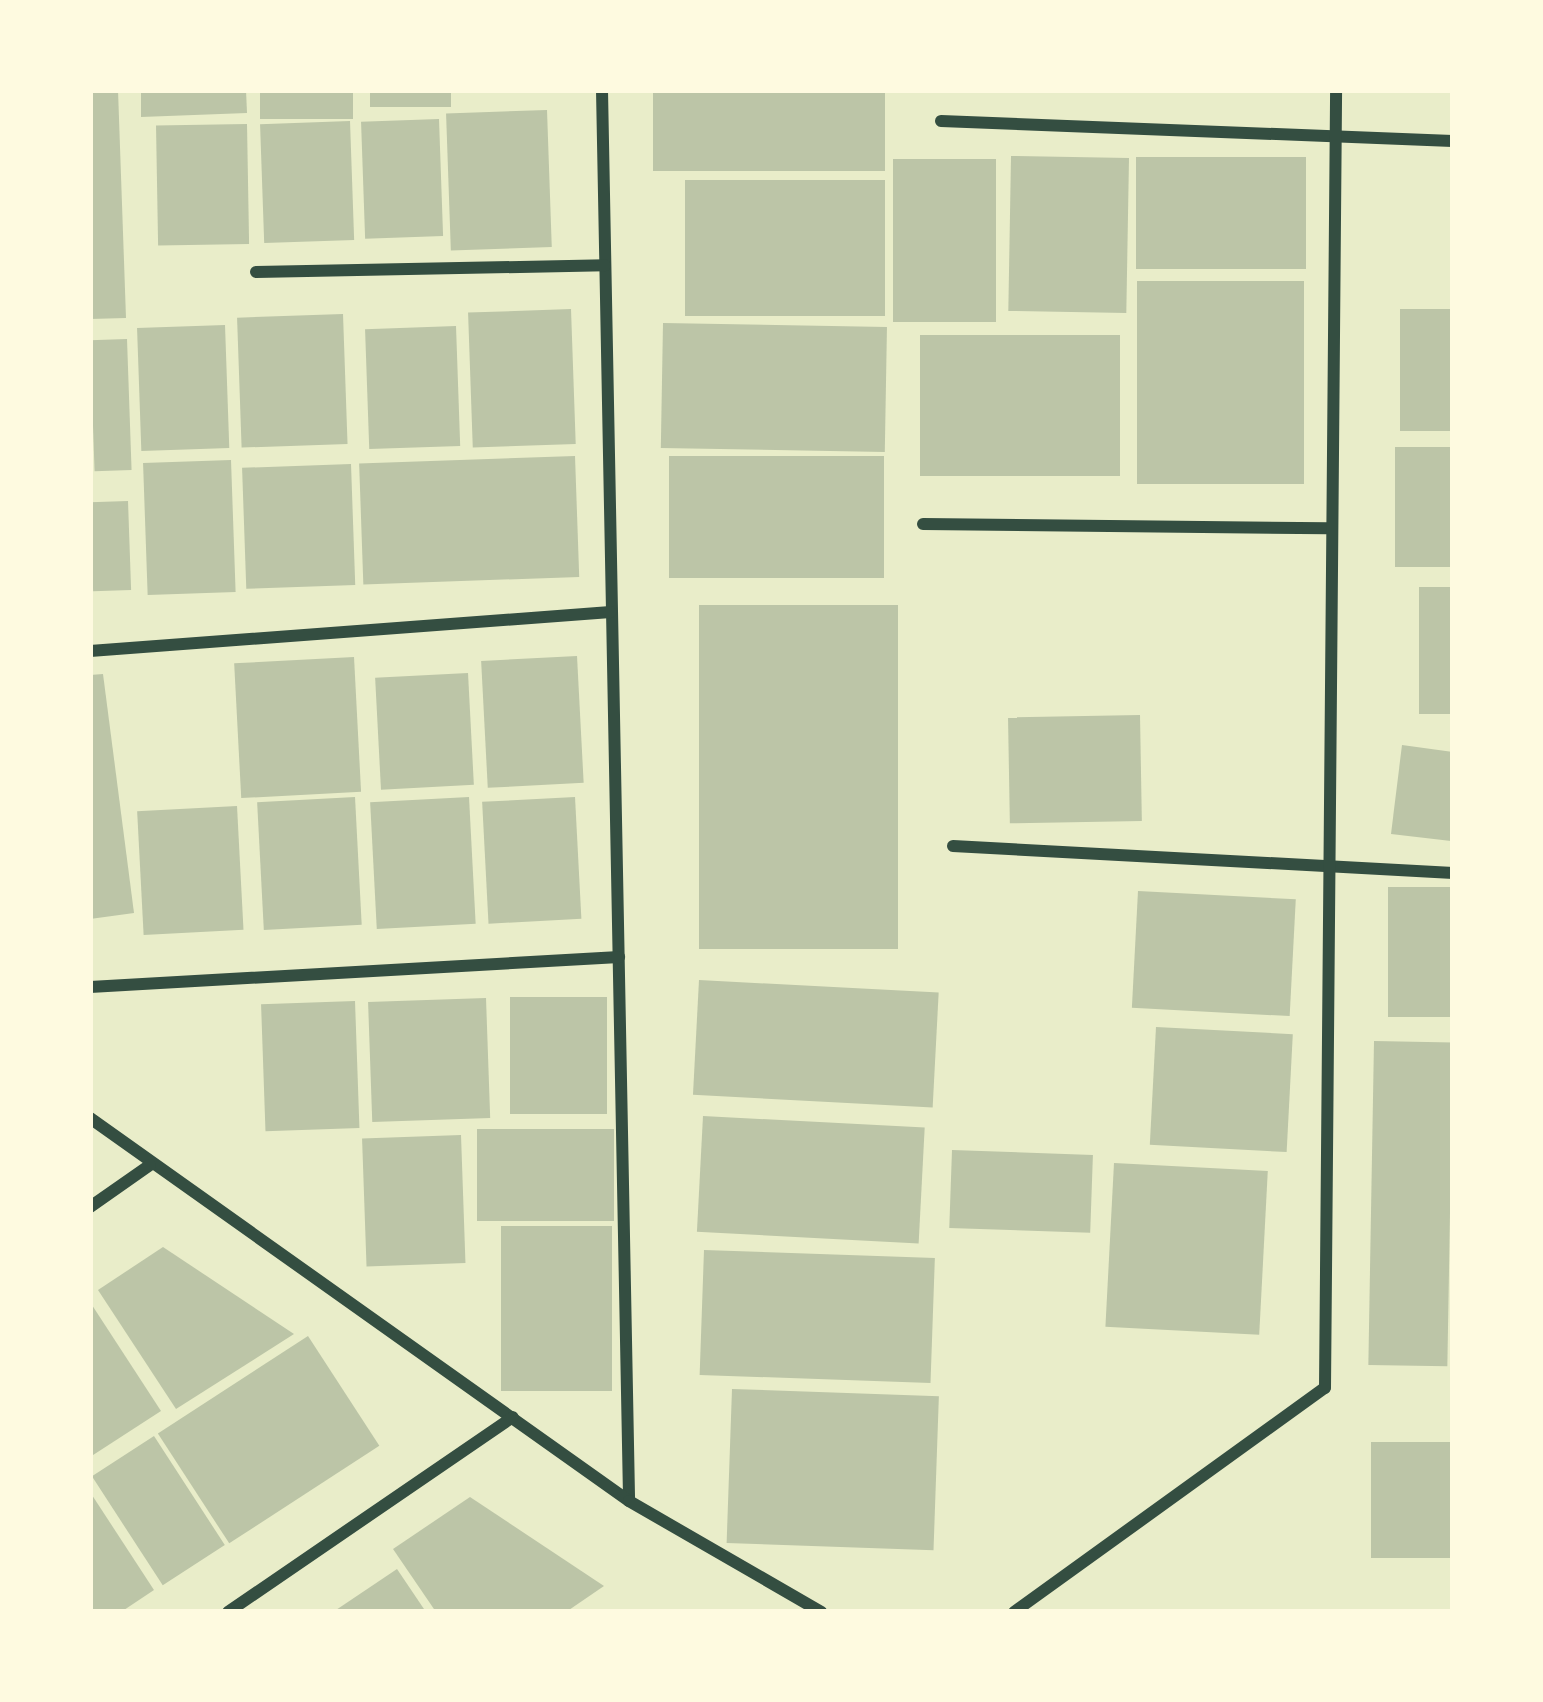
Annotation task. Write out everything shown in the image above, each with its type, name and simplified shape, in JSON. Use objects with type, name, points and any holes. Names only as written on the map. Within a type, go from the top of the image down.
[{"type":"street","points":[[602,90],[629,1501]]},
{"type":"street","points":[[1014,1612],[1325,1388],[1333,868],[1328,528],[1336,90]]},
{"type":"street","points":[[941,121],[1453,141]]},
{"type":"street","points":[[256,272],[605,265]]},
{"type":"street","points":[[923,524],[1328,528]]},
{"type":"street","points":[[90,651],[611,612]]},
{"type":"street","points":[[952,846],[1453,873]]},
{"type":"street","points":[[90,987],[619,957]]},
{"type":"street","points":[[90,1118],[150,1166],[629,1501],[821,1612]]},
{"type":"street","points":[[90,1207],[150,1166]]},
{"type":"street","points":[[228,1612],[513,1418]]},
{"type":"building","points":[[90,90],[118,90],[126,318],[90,319]]},
{"type":"building","points":[[141,90],[246,90],[247,113],[141,117]]},
{"type":"building","points":[[260,90],[353,90],[353,119],[260,119]]},
{"type":"building","points":[[370,90],[451,90],[451,107],[370,107]]},
{"type":"building","points":[[653,90],[885,90],[885,171],[653,171]]},
{"type":"building","points":[[547,110],[552,247],[451,250],[446,114]]},
{"type":"building","points":[[439,119],[443,236],[365,239],[361,122]]},
{"type":"building","points":[[350,121],[354,240],[264,243],[260,124]]},
{"type":"building","points":[[247,124],[249,244],[158,246],[156,126]]},
{"type":"building","points":[[1011,156],[1129,158],[1126,313],[1008,311]]},
{"type":"building","points":[[1136,157],[1306,157],[1306,269],[1136,269]]},
{"type":"building","points":[[893,159],[996,159],[996,322],[893,322]]},
{"type":"building","points":[[685,180],[885,180],[885,316],[685,316]]},
{"type":"building","points":[[1137,281],[1304,281],[1304,484],[1137,484]]},
{"type":"building","points":[[571,309],[576,444],[473,448],[468,313]]},
{"type":"building","points":[[1400,309],[1453,309],[1453,431],[1400,431]]},
{"type":"building","points":[[343,314],[348,444],[242,448],[237,318]]},
{"type":"building","points":[[663,323],[887,327],[885,452],[661,448]]},
{"type":"building","points":[[225,325],[229,448],[141,451],[137,328]]},
{"type":"building","points":[[456,326],[460,446],[369,449],[365,329]]},
{"type":"building","points":[[920,335],[1120,335],[1120,476],[920,476]]},
{"type":"building","points":[[127,339],[132,470],[95,471],[90,340]]},
{"type":"building","points":[[1395,447],[1453,447],[1453,567],[1395,567]]},
{"type":"building","points":[[575,456],[579,577],[363,584],[359,464]]},
{"type":"building","points":[[669,456],[884,456],[884,578],[669,578]]},
{"type":"building","points":[[231,460],[236,592],[148,595],[143,463]]},
{"type":"building","points":[[351,464],[355,585],[246,589],[242,468]]},
{"type":"building","points":[[128,501],[131,590],[93,591],[90,502]]},
{"type":"building","points":[[1419,587],[1453,587],[1453,714],[1419,714]]},
{"type":"building","points":[[699,605],[898,605],[898,949],[699,949]]},
{"type":"building","points":[[577,656],[584,783],[488,788],[481,661]]},
{"type":"building","points":[[354,657],[361,792],[241,798],[234,663]]},
{"type":"building","points":[[468,673],[474,785],[381,790],[375,678]]},
{"type":"building","points":[[103,674],[134,913],[90,919],[90,675]]},
{"type":"building","points":[[1140,715],[1142,821],[1010,823],[1008,717]]},
{"type":"building","points":[[1402,745],[1453,752],[1451,841],[1391,834]]},
{"type":"building","points":[[355,797],[362,925],[264,930],[257,802]]},
{"type":"building","points":[[469,797],[476,924],[377,929],[370,802]]},
{"type":"building","points":[[575,797],[581,919],[489,924],[482,802]]},
{"type":"building","points":[[237,806],[243,930],[144,935],[137,811]]},
{"type":"building","points":[[1388,887],[1453,887],[1453,1017],[1388,1017]]},
{"type":"building","points":[[1138,891],[1296,899],[1290,1016],[1132,1008]]},
{"type":"building","points":[[699,980],[939,993],[933,1107],[693,1095]]},
{"type":"building","points":[[510,997],[607,997],[607,1114],[510,1114]]},
{"type":"building","points":[[486,998],[490,1118],[372,1122],[368,1002]]},
{"type":"building","points":[[355,1001],[359,1128],[265,1131],[261,1004]]},
{"type":"building","points":[[1156,1027],[1293,1034],[1287,1152],[1150,1145]]},
{"type":"building","points":[[1374,1041],[1453,1042],[1447,1366],[1368,1365]]},
{"type":"building","points":[[703,1116],[925,1128],[919,1243],[697,1232]]},
{"type":"building","points":[[477,1129],[614,1129],[614,1221],[477,1221]]},
{"type":"building","points":[[461,1135],[465,1263],[367,1266],[362,1138]]},
{"type":"building","points":[[952,1150],[1093,1155],[1090,1233],[949,1228]]},
{"type":"building","points":[[1114,1163],[1268,1171],[1259,1335],[1105,1327]]},
{"type":"building","points":[[501,1226],[612,1226],[612,1391],[501,1391]]},
{"type":"building","points":[[163,1247],[294,1334],[176,1409],[98,1290]]},
{"type":"building","points":[[704,1250],[935,1258],[930,1383],[700,1375]]},
{"type":"building","points":[[90,1302],[161,1411],[90,1457]]},
{"type":"building","points":[[308,1336],[379,1446],[229,1543],[158,1433]]},
{"type":"building","points":[[732,1389],[939,1396],[933,1550],[727,1543]]},
{"type":"building","points":[[154,1436],[225,1545],[163,1585],[92,1476]]},
{"type":"building","points":[[1371,1442],[1453,1442],[1453,1558],[1371,1558]]},
{"type":"building","points":[[90,1492],[154,1590],[121,1612],[90,1612]]},
{"type":"building","points":[[470,1497],[604,1586],[566,1612],[436,1612],[393,1549]]},
{"type":"building","points":[[397,1569],[426,1612],[333,1612]]}]
